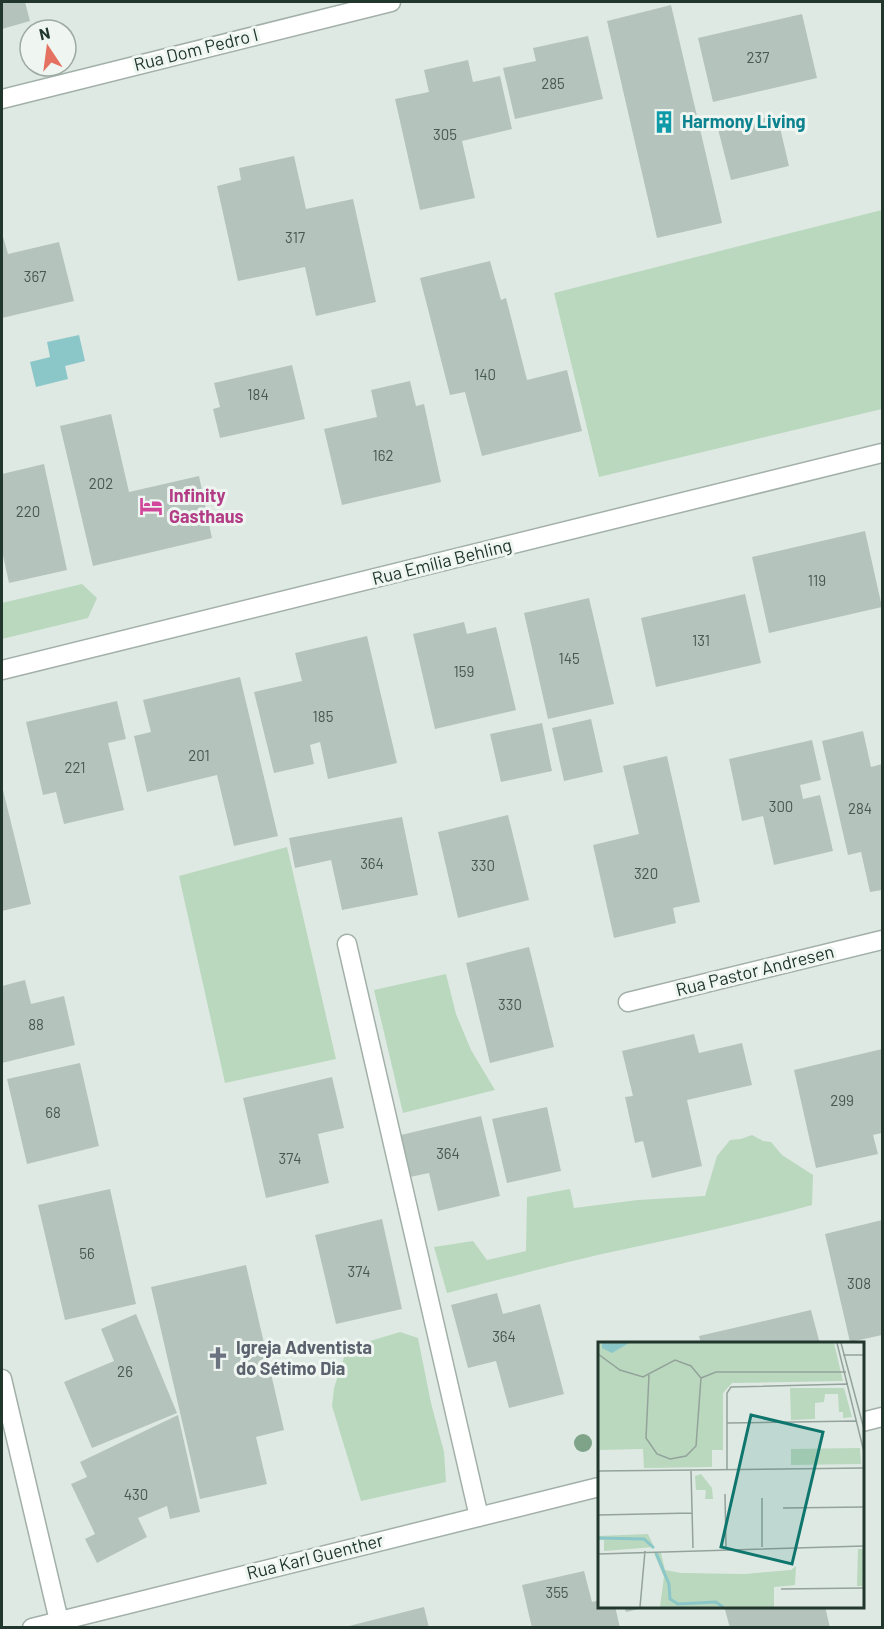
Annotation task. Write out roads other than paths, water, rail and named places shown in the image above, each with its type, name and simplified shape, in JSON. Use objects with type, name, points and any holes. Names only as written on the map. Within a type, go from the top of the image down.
[{"type":"street","name":"Rua Dom Pedro I","points":[[2,99],[391,2]]},
{"type":"street","name":"Rua Emília Behling","points":[[2,670],[882,453]]},
{"type":"street","name":"Rua Pastor Andresen","points":[[628,1002],[882,940]]},
{"type":"street","points":[[347,944],[479,1517]]},
{"type":"street","points":[[2,1379],[59,1621]]},
{"type":"street","points":[[863,1422],[882,1417]]},
{"type":"street","name":"Rua Karl Guenther","points":[[32,1628],[598,1487]]},
{"type":"water","points":[[79,335],[85,361],[65,366],[68,379],[36,387],[30,362],[50,357],[47,342]]},
{"type":"place","name":"Harmony Living","points":[[664,122]]},
{"type":"place","name":"Infinity Gasthaus","points":[[151,506]]},
{"type":"place","name":"Igreja Adventista do Sétimo Dia","points":[[218,1358]]}]
